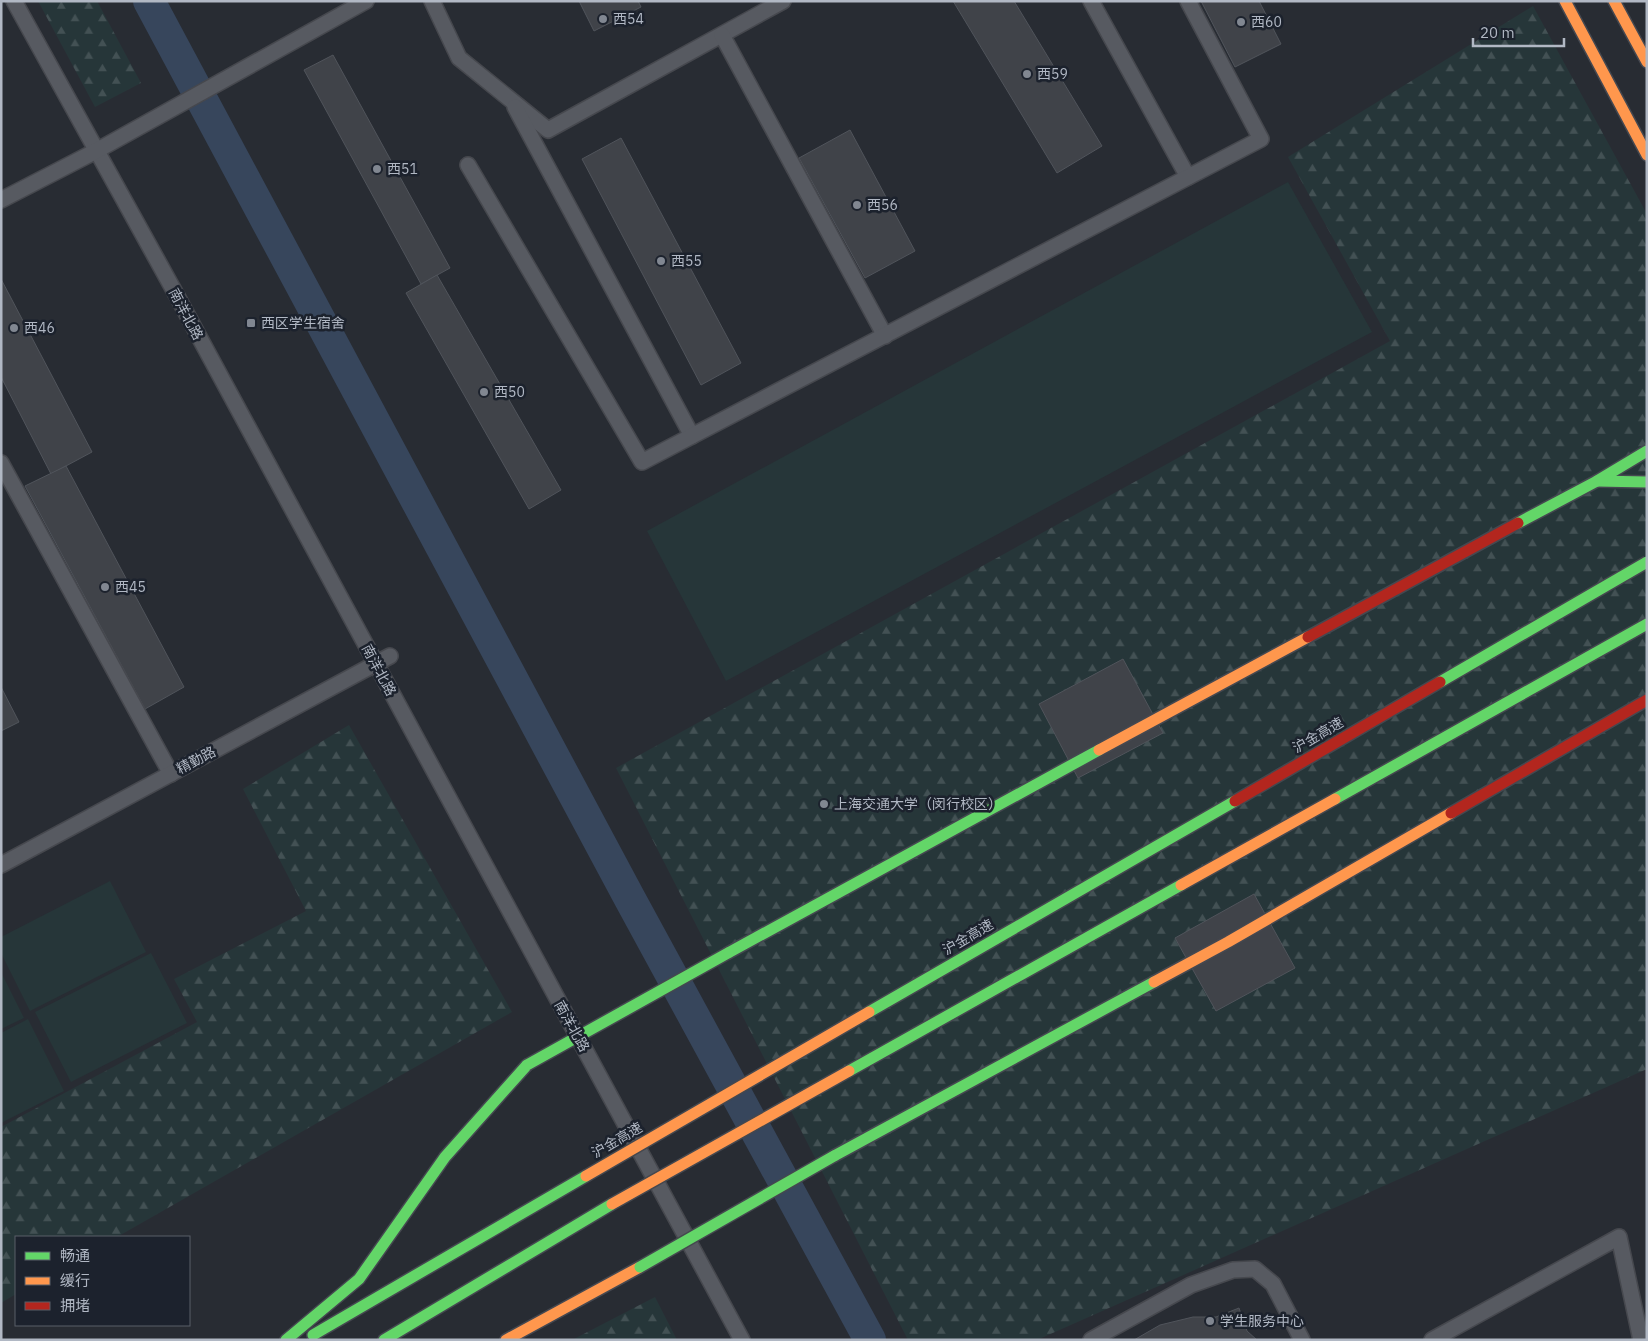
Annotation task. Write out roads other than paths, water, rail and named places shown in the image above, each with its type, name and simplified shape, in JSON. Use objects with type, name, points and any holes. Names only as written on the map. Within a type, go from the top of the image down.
[{"type":"main road","points":[[1565,1],[1647,155]]},
{"type":"main road","points":[[1614,1],[1647,62]]},
{"type":"main road","points":[[286,1340],[359,1279],[445,1158],[527,1065],[1105,747],[1597,481],[1647,451]]},
{"type":"main road","points":[[1597,481],[1647,482]]},
{"type":"main road","name":"沪金高速","points":[[304,1340],[1647,562]]},
{"type":"main road","points":[[384,1340],[612,1204],[1647,624]]},
{"type":"main road","points":[[506,1340],[640,1267],[834,1156],[1228,942],[1647,700]]},
{"type":"lane","name":"南洋北路","points":[[14,1],[177,296],[742,1340]]},
{"type":"lane","points":[[1,200],[96,151],[366,1]]},
{"type":"lane","points":[[432,1],[460,58],[548,130],[784,1]]},
{"type":"lane","points":[[1091,1],[1188,177]]},
{"type":"lane","points":[[468,165],[642,462],[1261,139],[1188,1]]},
{"type":"lane","points":[[722,35],[885,336]]},
{"type":"lane","points":[[512,101],[692,436]]},
{"type":"lane","points":[[1,462],[171,774]]},
{"type":"lane","name":"精勤路","points":[[1,865],[390,656]]},
{"type":"lane","points":[[1432,1340],[1619,1237],[1641,1340]]},
{"type":"lane","points":[[1091,1340],[1191,1285],[1233,1270],[1255,1269],[1273,1284],[1302,1340]]},
{"type":"waterway","points":[[149,1],[630,899],[870,1340]]},
{"type":"place","name":"西54","points":[[603,19]]},
{"type":"place","name":"西60","points":[[1241,22]]},
{"type":"place","name":"西59","points":[[1027,74]]},
{"type":"place","name":"西51","points":[[377,169]]},
{"type":"place","name":"西56","points":[[857,205]]},
{"type":"place","name":"西55","points":[[661,261]]},
{"type":"place","name":"西区学生宿舍","points":[[251,323]]},
{"type":"place","name":"西46","points":[[14,328]]},
{"type":"place","name":"西50","points":[[484,392]]},
{"type":"place","name":"西45","points":[[105,587]]},
{"type":"place","name":"上海交通大学（闵行校区）","points":[[824,804]]},
{"type":"place","name":"学生服务中心","points":[[1210,1321]]}]
